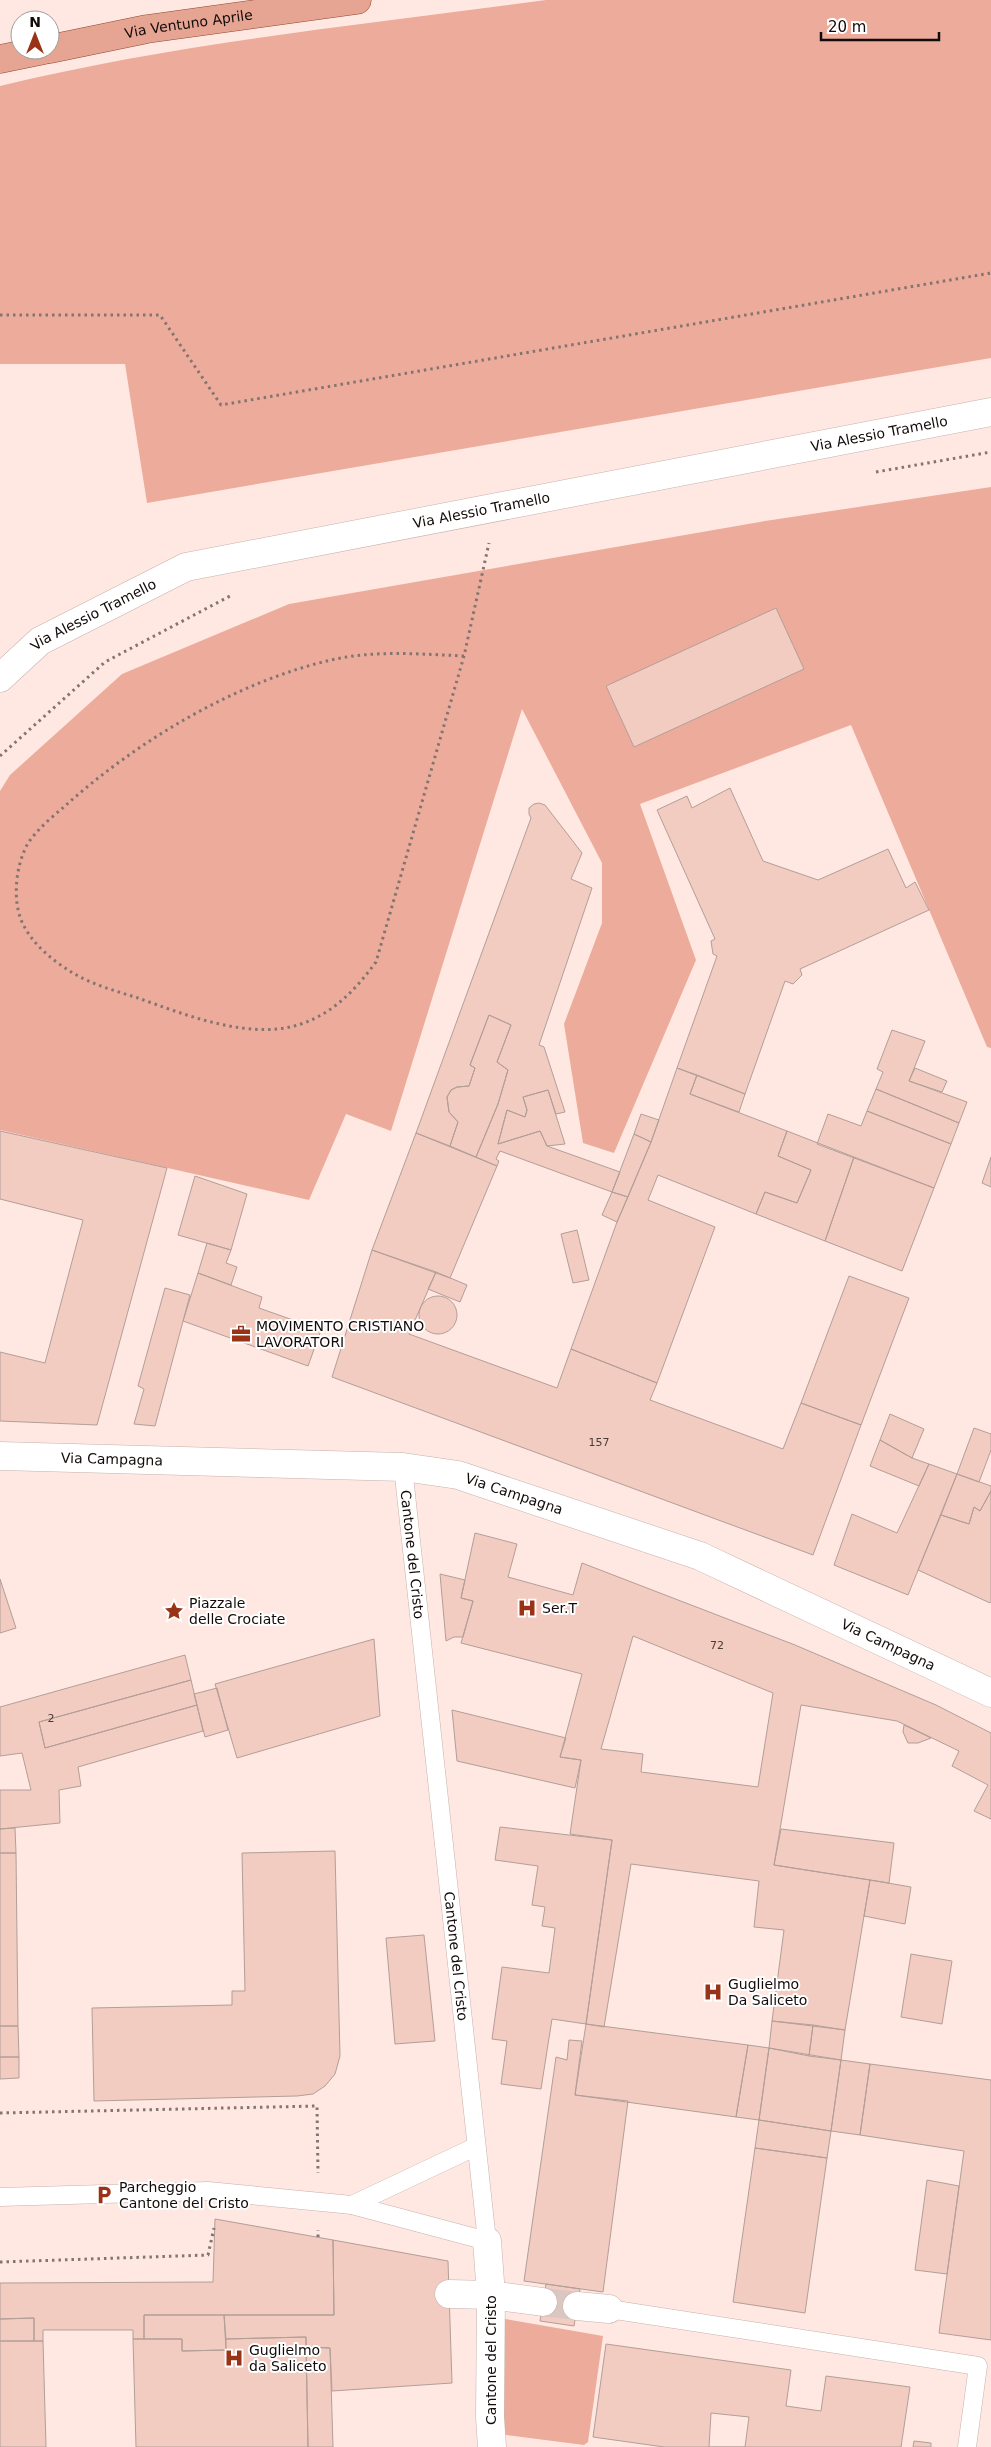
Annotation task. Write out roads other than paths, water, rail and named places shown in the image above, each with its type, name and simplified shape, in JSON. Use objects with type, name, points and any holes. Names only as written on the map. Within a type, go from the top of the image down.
[{"type":"main road","name":"Via Ventuno Aprile","points":[[60,47],[147,29],[357,0]]},
{"type":"street","name":"Via Alessio Tramello","points":[[0,678],[40,641],[186,567],[991,412]]},
{"type":"street","name":"Via Campagna","points":[[0,1456],[403,1467],[458,1475],[700,1556],[991,1693]]},
{"type":"street","name":"Cantone del Cristo","points":[[486,2241],[491,2295],[490,2417],[492,2447]]},
{"type":"street","points":[[449,2294],[491,2295],[543,2302]]},
{"type":"street","points":[[577,2306],[609,2309]]},
{"type":"lane","name":"Cantone del Cristo","points":[[403,1467],[486,2241]]},
{"type":"lane","points":[[352,2205],[475,2147]]},
{"type":"lane","points":[[0,2197],[208,2191],[352,2205],[486,2241]]},
{"type":"lane","points":[[609,2309],[984,2367],[967,2447]]},
{"type":"tunnel","points":[[543,2302],[577,2306]]},
{"type":"place","name":"MOVIMENTO CRISTIANO LAVORATORI","points":[[241,1334]]},
{"type":"place","name":"Ser.T","points":[[527,1608]]},
{"type":"place","name":"Piazzale delle Crociate","points":[[174,1611]]},
{"type":"place","name":"Guglielmo Da Saliceto","points":[[713,1992]]},
{"type":"place","name":"Parcheggio Cantone del Cristo","points":[[104,2195]]},
{"type":"place","name":"Guglielmo da Saliceto","points":[[234,2358]]}]
